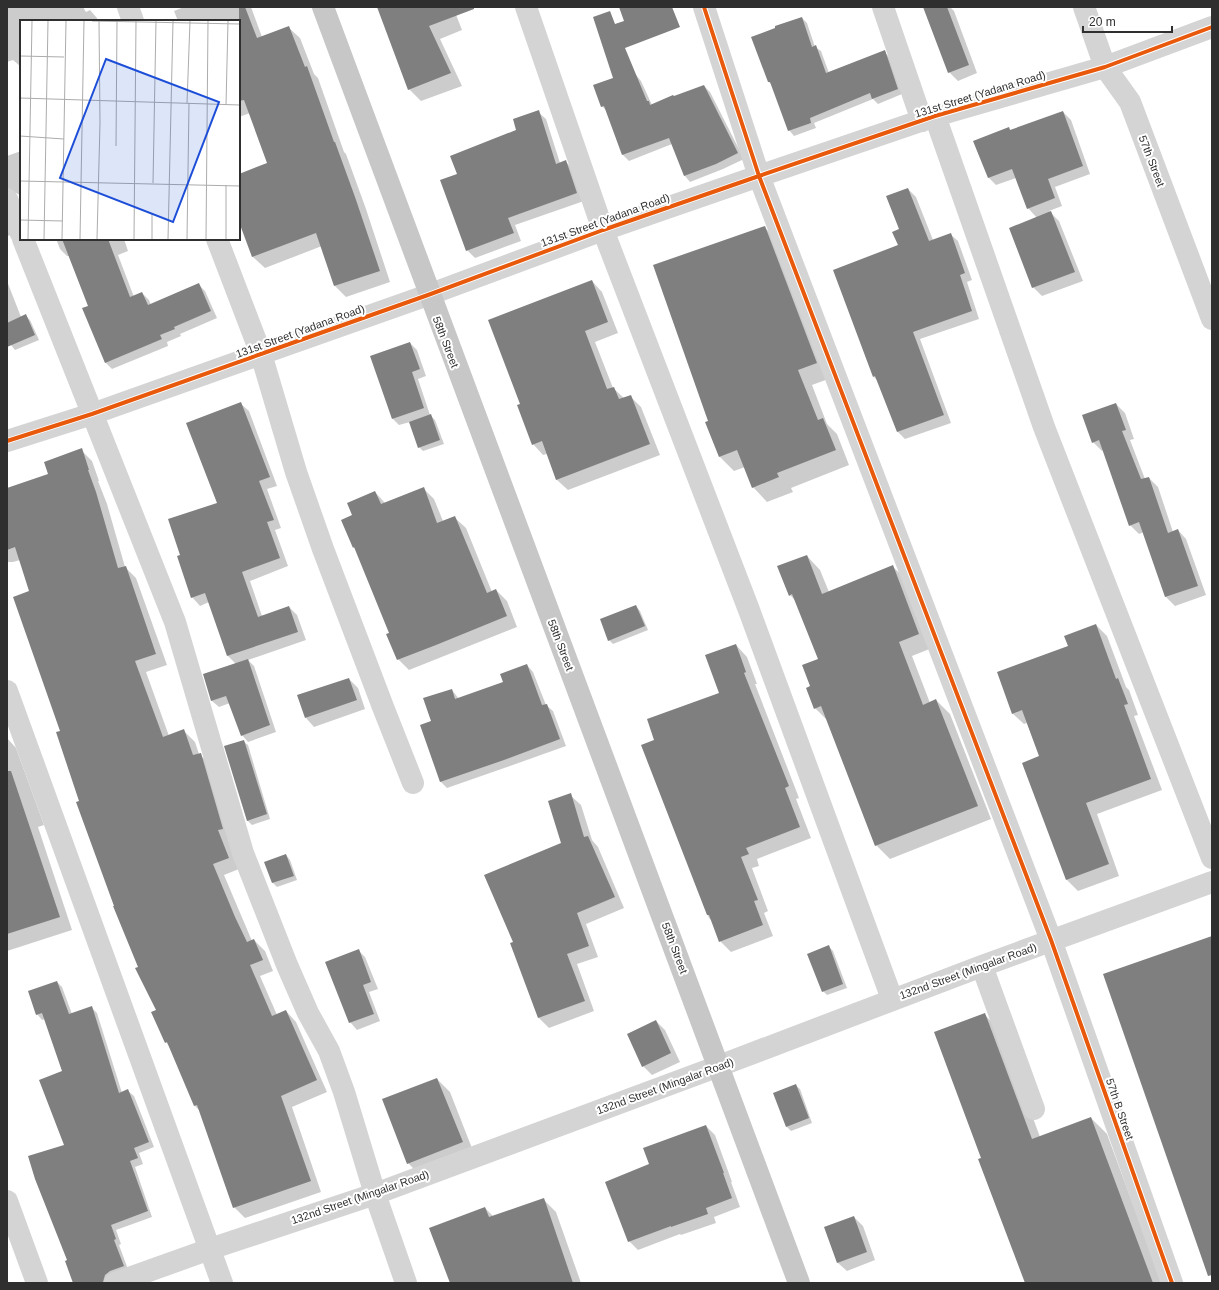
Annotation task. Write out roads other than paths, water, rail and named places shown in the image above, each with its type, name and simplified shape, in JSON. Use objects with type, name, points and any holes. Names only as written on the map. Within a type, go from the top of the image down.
[{"type":"main road","name":"58th Street","points":[[322,7],[428,295],[720,1066],[799,1283]]},
{"type":"street","points":[[128,7],[133,20]]},
{"type":"street","points":[[526,7],[603,230],[749,610],[892,999]]},
{"type":"street","name":"57th B Street","points":[[704,7],[759,176],[1052,940],[1172,1283]]},
{"type":"street","points":[[883,7],[929,118],[1044,427],[1212,858]]},
{"type":"street","name":"57th Street","points":[[1084,7],[1105,66],[1130,102],[1212,319]]},
{"type":"street","name":"131st Street (Yadana Road)","points":[[7,441],[92,414],[428,295],[603,230],[759,176],[929,118],[1105,66],[1212,27]]},
{"type":"street","points":[[7,198],[20,231]]},
{"type":"street","points":[[23,240],[175,622],[242,853],[308,1013],[329,1051],[344,1092],[375,1194],[406,1283]]},
{"type":"street","points":[[217,240],[261,354],[296,472],[383,707],[414,783]]},
{"type":"street","points":[[7,690],[222,1283]]},
{"type":"street","name":"132nd Street (Mingalar Road)","points":[[115,1283],[210,1249],[375,1194],[720,1066],[892,999],[1212,882]]},
{"type":"street","points":[[982,966],[1034,1109]]},
{"type":"street","points":[[7,1202],[37,1283]]}]
